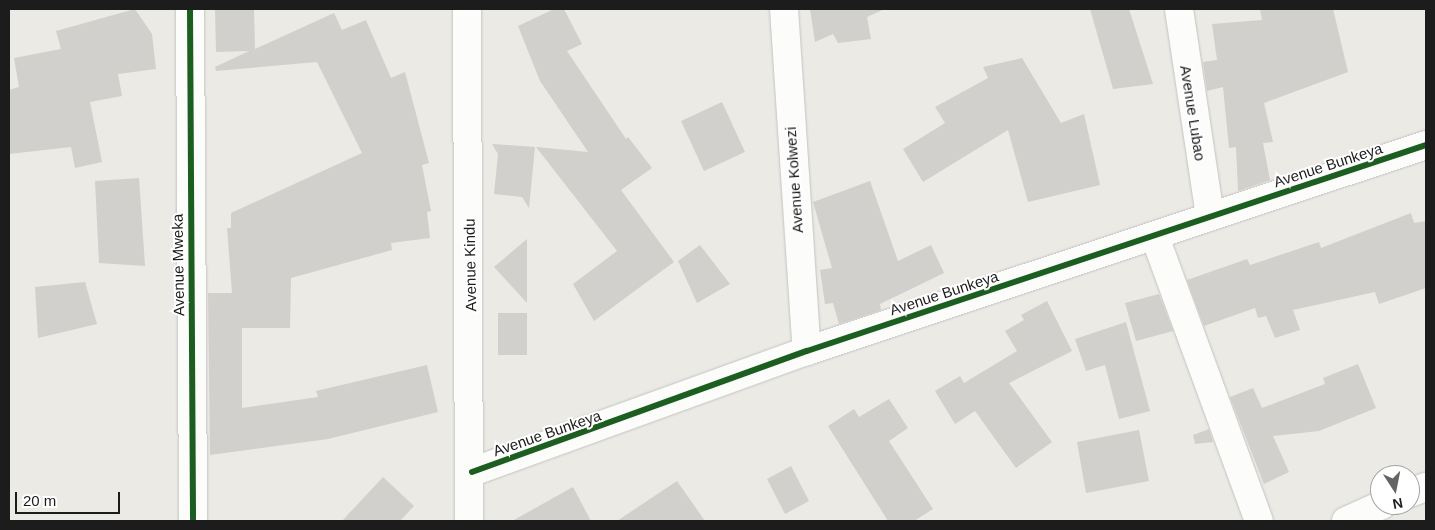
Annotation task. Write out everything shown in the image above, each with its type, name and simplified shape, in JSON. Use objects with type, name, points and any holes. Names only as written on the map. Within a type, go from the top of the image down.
[{"type":"street","name":"Avenue Mweka","points":[[190,9],[193,521]]},
{"type":"street","name":"Avenue Kindu","points":[[467,9],[472,472],[469,521]]},
{"type":"street","name":"Avenue Kolwezi","points":[[784,9],[807,352]]},
{"type":"street","name":"Avenue Lubao","points":[[1179,9],[1210,216]]},
{"type":"street","name":"Avenue Bunkeya","points":[[472,472],[807,352],[1155,237],[1210,216],[1426,146]]},
{"type":"street","points":[[1155,237],[1259,521]]},
{"type":"street","points":[[1346,521],[1370,510]]},
{"type":"building","points":[[135,9],[152,34],[156,69],[118,74],[122,96],[90,102],[102,162],[75,168],[71,147],[9,154],[9,90],[19,87],[14,58],[61,49],[56,31]]},
{"type":"building","points":[[215,9],[254,9],[255,49],[334,13],[342,30],[366,20],[391,78],[405,72],[429,163],[422,165],[431,211],[427,212],[430,238],[391,243],[392,250],[291,278],[290,328],[242,328],[242,408],[318,397],[316,391],[427,365],[438,412],[328,439],[210,455],[208,293],[232,293],[227,228],[231,228],[231,213],[362,153],[317,62],[216,71],[215,67],[249,51],[216,52]]},
{"type":"building","points":[[554,9],[564,9],[582,44],[567,51],[626,139],[628,137],[652,168],[621,190],[674,262],[594,321],[573,284],[617,251],[536,147],[588,152],[540,81],[518,26]]},
{"type":"building","points":[[810,9],[885,9],[867,17],[871,39],[838,43],[833,34],[815,42]]},
{"type":"building","points":[[1090,9],[1129,9],[1153,84],[1113,89]]},
{"type":"building","points":[[1260,9],[1333,9],[1348,72],[1264,103],[1273,142],[1263,143],[1270,180],[1238,191],[1236,147],[1229,148],[1223,87],[1207,91],[1203,62],[1217,60],[1212,24],[1262,20]]},
{"type":"building","points":[[1022,58],[1061,123],[1084,114],[1100,185],[1028,202],[1008,130],[923,182],[903,149],[945,123],[935,107],[988,78],[983,67]]},
{"type":"building","points":[[722,102],[745,152],[704,171],[681,121]]},
{"type":"building","points":[[492,144],[535,147],[529,208],[522,197],[494,194],[498,154]]},
{"type":"building","points":[[139,178],[145,266],[99,263],[95,181]]},
{"type":"building","points":[[870,181],[898,261],[931,245],[944,273],[880,304],[881,310],[839,324],[833,303],[825,304],[820,270],[832,268],[813,202]]},
{"type":"building","points":[[1411,213],[1414,223],[1426,221],[1426,288],[1379,304],[1375,292],[1293,310],[1300,330],[1275,338],[1266,316],[1258,318],[1255,308],[1204,326],[1187,280],[1247,259],[1250,265],[1319,242],[1321,248]]},
{"type":"building","points":[[527,239],[527,303],[494,267]]},
{"type":"building","points":[[700,245],[730,284],[697,303],[678,261]]},
{"type":"building","points":[[85,282],[97,324],[38,338],[35,287]]},
{"type":"building","points":[[1159,294],[1173,331],[1136,341],[1125,303]]},
{"type":"building","points":[[1047,301],[1072,351],[1009,383],[1052,442],[1016,468],[975,411],[955,424],[935,391],[960,376],[964,383],[1017,351],[1005,331],[1024,320],[1021,315]]},
{"type":"building","points":[[498,313],[527,313],[527,355],[498,355]]},
{"type":"building","points":[[1126,322],[1150,411],[1119,419],[1105,365],[1086,371],[1075,339]]},
{"type":"building","points":[[1358,364],[1376,408],[1319,431],[1273,436],[1289,472],[1264,484],[1230,397],[1253,388],[1262,408],[1325,384],[1323,378]]},
{"type":"building","points":[[889,399],[908,428],[889,441],[933,509],[914,521],[888,521],[828,426],[854,409],[859,417]]},
{"type":"building","points":[[1209,429],[1213,442],[1195,444],[1193,435]]},
{"type":"building","points":[[1139,430],[1149,481],[1086,493],[1077,442]]},
{"type":"building","points":[[791,466],[809,501],[785,514],[767,479]]},
{"type":"building","points":[[383,477],[414,506],[400,521],[342,521]]},
{"type":"building","points":[[677,481],[705,521],[617,521]]},
{"type":"building","points":[[573,487],[591,521],[512,521]]},
{"type":"cycle path","points":[[190,9],[193,521]]},
{"type":"cycle path","points":[[472,472],[807,351],[1426,145]]}]
